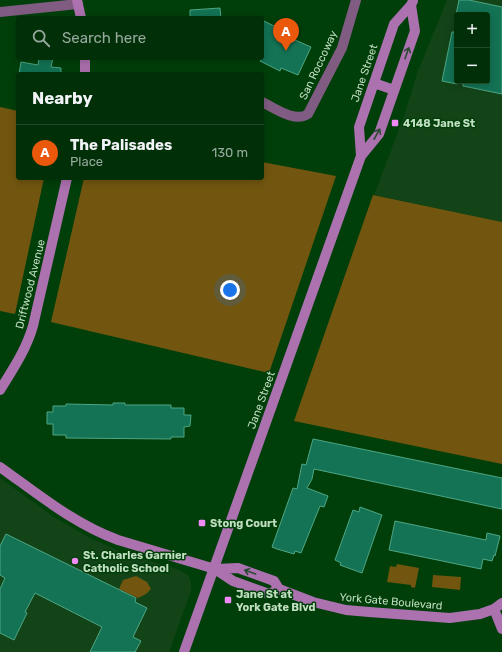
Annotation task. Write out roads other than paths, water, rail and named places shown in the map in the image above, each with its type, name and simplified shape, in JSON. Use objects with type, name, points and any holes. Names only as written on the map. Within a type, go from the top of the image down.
[{"type":"street","name":"San Roccoway","points":[[264,103],[292,116],[304,117],[308,114],[342,48],[356,0]]},
{"type":"street","points":[[0,12],[78,2],[82,16]]},
{"type":"street","name":"Jane Street","points":[[361,156],[359,127],[394,24],[412,3]]},
{"type":"street","name":"Jane Street","points":[[184,652],[215,569],[361,156],[379,134],[415,31],[412,3]]},
{"type":"street","points":[[85,60],[85,72]]},
{"type":"street","points":[[374,83],[394,90]]},
{"type":"street","name":"Driftwood Avenue","points":[[0,390],[22,355],[33,326],[67,180]]},
{"type":"street","points":[[0,467],[68,515],[104,535],[215,569]]},
{"type":"street","name":"York Gate Boulevard","points":[[215,569],[238,568],[274,581],[279,589],[313,602],[369,612],[450,618],[480,614],[498,606]]},
{"type":"street","name":"York Gate Boulevard","points":[[215,569],[233,581],[269,594],[279,589]]},
{"type":"street","points":[[498,606],[502,629]]},
{"type":"place","name":"The Palisades","points":[[286,51]]},
{"type":"place","name":"4148 Jane St","points":[[395,123]]},
{"type":"place","name":"Stong Court","points":[[202,523]]},
{"type":"place","name":"St. Charles Garnier Catholic School","points":[[75,561]]},
{"type":"place","name":"Jane St at York Gate Blvd","points":[[228,600]]}]
